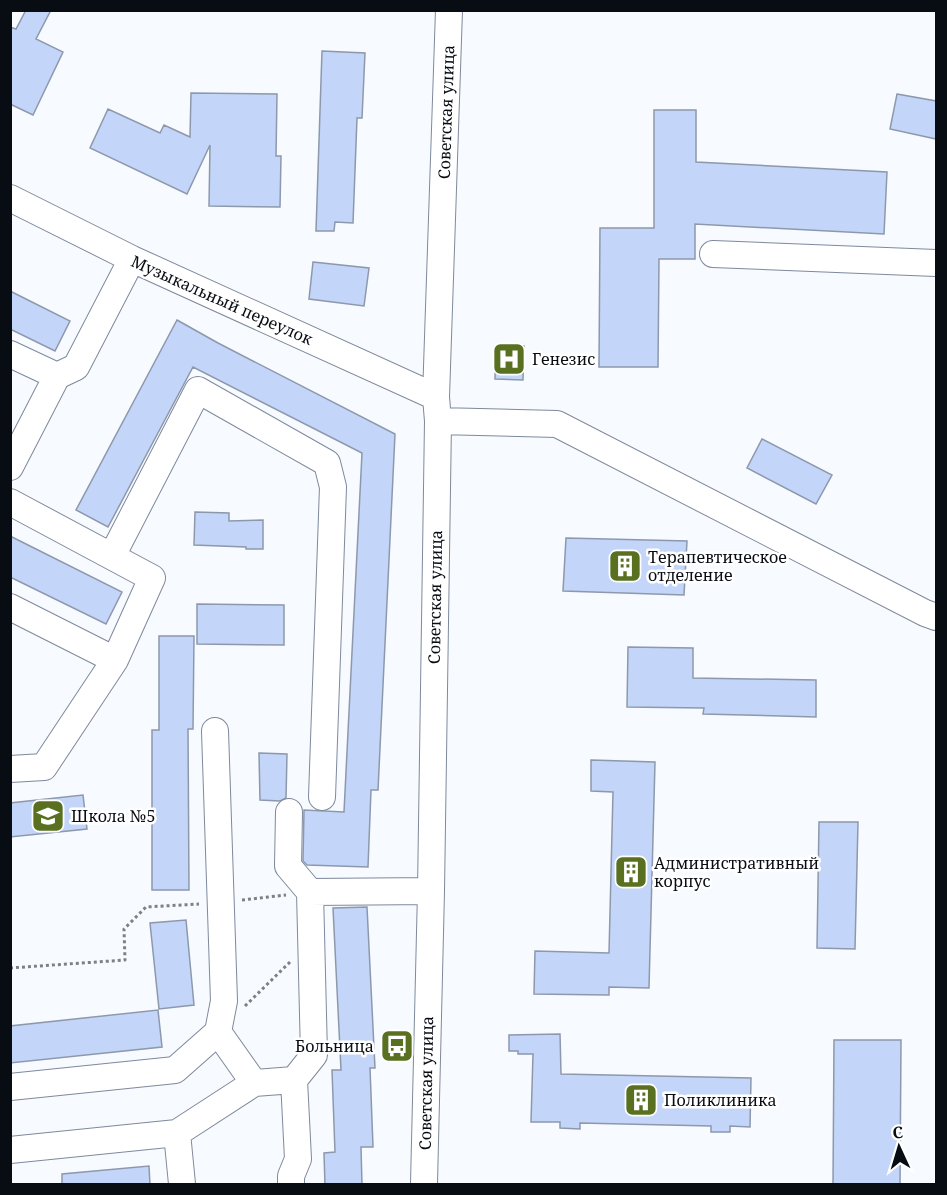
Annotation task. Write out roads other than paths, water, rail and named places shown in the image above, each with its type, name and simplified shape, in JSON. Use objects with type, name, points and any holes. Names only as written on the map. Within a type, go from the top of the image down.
[{"type":"street","name":"Советская улица","points":[[424,1185],[431,891],[437,409],[449,10]]},
{"type":"street","points":[[464,10],[453,373],[437,409],[557,424],[933,611]]},
{"type":"street","name":"Музыкальный переулок","points":[[10,198],[437,409]]},
{"type":"street","points":[[713,254],[936,263]]},
{"type":"street","points":[[10,467],[57,376],[76,367],[132,259]]},
{"type":"street","points":[[10,354],[57,376]]},
{"type":"street","points":[[112,556],[198,390],[327,463],[333,487],[322,797]]},
{"type":"street","points":[[10,502],[152,578],[115,660],[44,767],[10,769]]},
{"type":"street","points":[[10,607],[115,660]]},
{"type":"street","points":[[10,1087],[175,1070],[218,1032],[224,1001],[215,731]]},
{"type":"street","points":[[289,812],[288,866],[310,892],[314,1055],[294,1080],[298,1159],[291,1176],[291,1185]]},
{"type":"street","points":[[310,892],[431,891]]},
{"type":"street","points":[[218,1032],[254,1083]]},
{"type":"street","points":[[10,1150],[177,1133],[254,1083],[294,1080]]},
{"type":"street","points":[[177,1133],[182,1185]]},
{"type":"place","name":"Генезис","points":[[509,359]]},
{"type":"place","name":"Терапевтическое отделение","points":[[625,566]]},
{"type":"place","name":"Школа №5","points":[[48,816]]},
{"type":"place","name":"Административный корпус","points":[[631,872]]},
{"type":"place","name":"Больница","points":[[397,1046]]},
{"type":"place","name":"Поликлиника","points":[[641,1100]]}]
